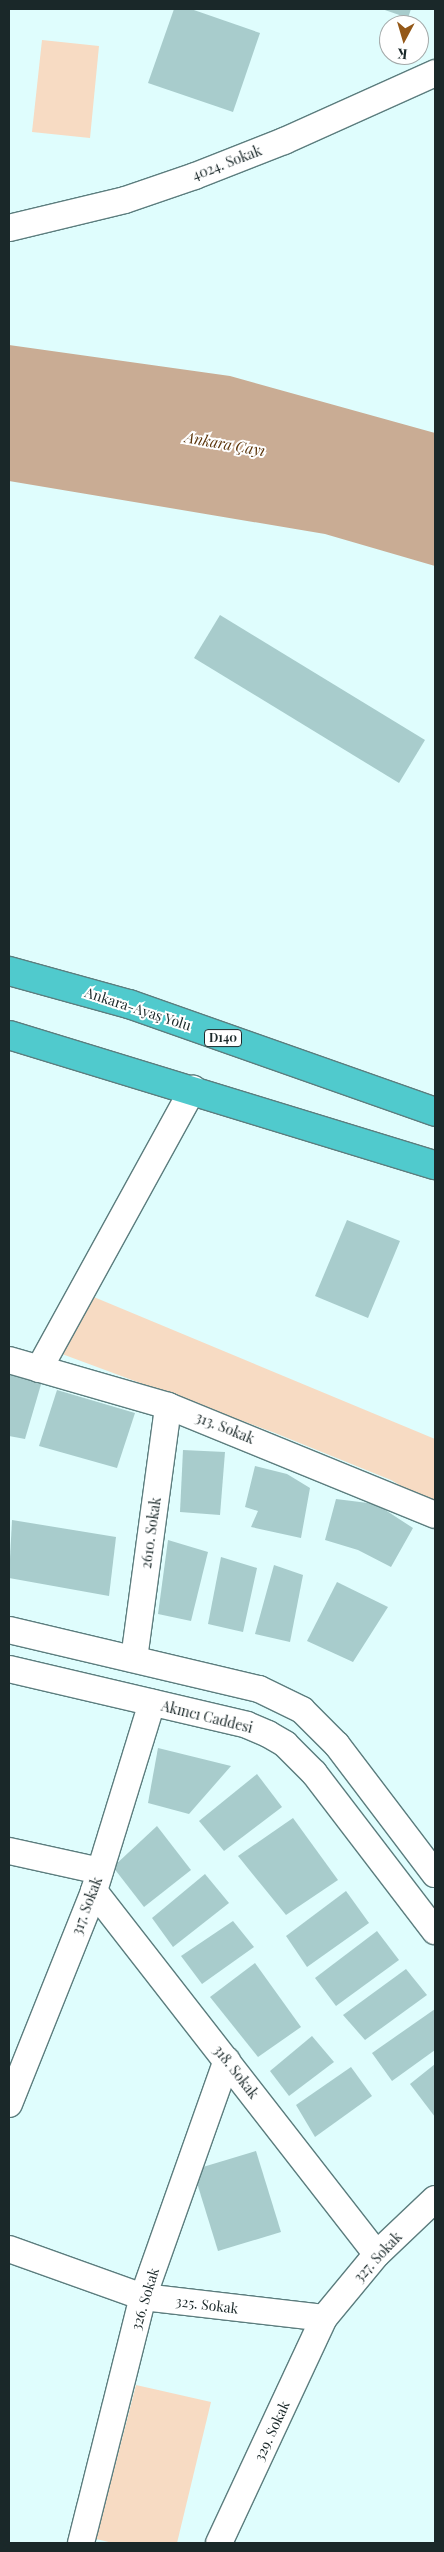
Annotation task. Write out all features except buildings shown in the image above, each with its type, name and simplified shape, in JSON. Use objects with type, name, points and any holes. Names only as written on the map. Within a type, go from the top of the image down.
[{"type":"highway","name":"Ankara-Ayaş Yolu","points":[[9,970],[129,1004],[435,1112]]},
{"type":"highway","points":[[9,1035],[193,1089],[435,1165]]},
{"type":"street","name":"4024. Sokak","points":[[9,228],[125,200],[195,176],[284,141],[435,73]]},
{"type":"street","points":[[39,1368],[193,1089]]},
{"type":"street","name":"313. Sokak","points":[[9,1360],[168,1406],[435,1515]]},
{"type":"street","name":"2610. Sokak","points":[[134,1660],[168,1406]]},
{"type":"street","points":[[9,1630],[259,1689],[302,1710],[338,1745],[431,1859]]},
{"type":"street","name":"Akıncı Caddesi","points":[[9,1669],[246,1725],[285,1744],[314,1773],[435,1931]]},
{"type":"street","name":"317. Sokak","points":[[9,2104],[97,1881],[152,1703]]},
{"type":"street","points":[[9,1851],[97,1881]]},
{"type":"street","name":"318. Sokak","points":[[97,1881],[227,2060],[378,2254]]},
{"type":"street","name":"326. Sokak","points":[[81,2543],[143,2297],[227,2060]]},
{"type":"street","name":"327. Sokak","points":[[324,2318],[378,2254],[435,2199]]},
{"type":"street","name":"325. Sokak","points":[[9,2249],[143,2297],[324,2318]]},
{"type":"street","name":"329. Sokak","points":[[219,2543],[324,2318]]},
{"type":"shaded area","points":[[42,40],[99,46],[90,138],[32,132]]},
{"type":"shaded area","points":[[89,1295],[435,1439],[435,1506],[391,1480],[275,1433],[62,1354]]},
{"type":"shaded area","points":[[136,2385],[211,2402],[177,2543],[113,2543],[96,2539]]},
{"type":"water","name":"Ankara Çayı","points":[[9,345],[230,376],[435,433],[435,566],[325,534],[9,481]]}]
